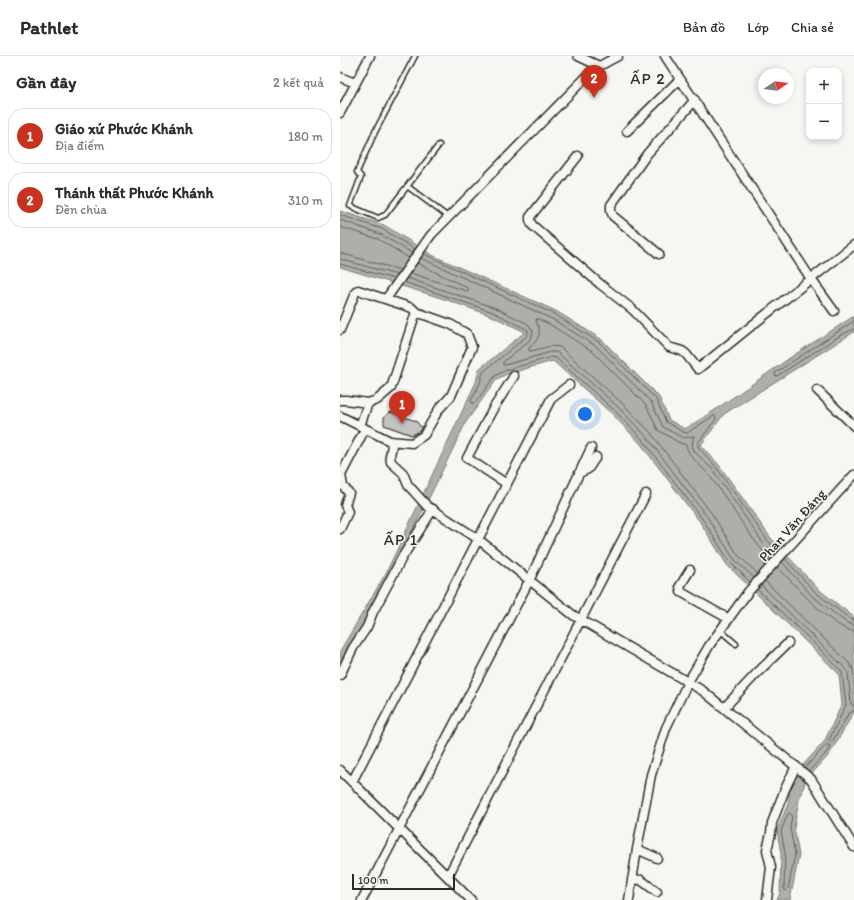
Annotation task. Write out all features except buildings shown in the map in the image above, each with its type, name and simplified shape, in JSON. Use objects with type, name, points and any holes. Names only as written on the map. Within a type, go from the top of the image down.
[{"type":"street","points":[[340,113],[370,56]]},
{"type":"street","points":[[578,56],[599,66]]},
{"type":"street","points":[[386,299],[431,235],[448,217],[594,69],[618,56]]},
{"type":"street","points":[[665,56],[834,312]]},
{"type":"street","points":[[340,77],[355,83]]},
{"type":"street","points":[[627,131],[680,79]]},
{"type":"street","points":[[660,254],[613,216],[611,205],[647,154],[695,100]]},
{"type":"street","points":[[578,156],[530,217],[532,225],[632,309],[670,347],[686,354],[698,369],[854,245]]},
{"type":"street","points":[[340,330],[355,293],[358,290],[412,308],[416,312],[450,324],[467,334],[472,347],[451,396],[439,409],[424,435],[412,444],[390,441],[340,416]]},
{"type":"street","points":[[340,400],[368,403],[377,400],[391,388],[416,312]]},
{"type":"street","points":[[507,484],[467,458],[493,409],[514,376]]},
{"type":"street","points":[[352,782],[551,399],[569,385]]},
{"type":"street","points":[[817,390],[854,426]]},
{"type":"street","points":[[340,528],[348,512],[345,505],[349,493],[343,486],[341,475],[362,427],[368,403]]},
{"type":"street","points":[[390,441],[392,445],[390,456],[391,462],[403,473],[407,482],[420,498],[430,507],[478,539],[580,620],[703,691],[811,779],[854,847]]},
{"type":"street","points":[[362,900],[530,579],[591,448]]},
{"type":"street","points":[[579,473],[588,469],[596,457]]},
{"type":"street","name":"Phan Văn Đáng","points":[[629,900],[640,881],[639,850],[651,775],[666,728],[691,683],[709,646],[723,633],[729,619],[748,592],[854,475]]},
{"type":"street","points":[[448,876],[646,494]]},
{"type":"street","points":[[340,675],[430,507]]},
{"type":"street","points":[[690,570],[680,586],[681,592],[729,619]]},
{"type":"street","points":[[724,708],[788,643]]},
{"type":"street","points":[[767,900],[771,866],[767,850],[772,823],[780,800],[797,767]]},
{"type":"street","points":[[340,770],[471,900]]},
{"type":"street","points":[[639,850],[654,856]]},
{"type":"street","points":[[640,881],[657,892]]},
{"type":"lane","points":[[415,56],[374,132],[357,172],[361,177],[350,206],[378,218],[385,215],[439,145]]},
{"type":"lane","points":[[407,186],[448,217]]},
{"type":"lane","points":[[723,633],[734,642]]},
{"type":"water","points":[[340,211],[384,225],[432,255],[556,311],[601,339],[659,397],[669,420],[685,429],[854,316],[854,332],[724,414],[701,445],[719,465],[770,537],[818,589],[854,617],[854,712],[829,755],[806,780],[799,799],[794,828],[799,855],[790,900],[777,900],[780,893],[781,854],[777,830],[788,804],[791,778],[824,742],[842,704],[839,674],[727,565],[700,522],[640,443],[612,414],[553,361],[507,374],[497,379],[466,422],[340,672],[340,651],[386,573],[476,382],[479,369],[525,332],[492,316],[441,298],[340,267]]},
{"type":"place","name":"Thánh thất Phước Khánh","points":[[594,98]]},
{"type":"place","name":"Giáo xứ Phước Khánh","points":[[402,424]]},
{"type":"district","name":"ẤP 2","points":[[648,78]]},
{"type":"district","name":"ẤP 1","points":[[401,539]]}]
